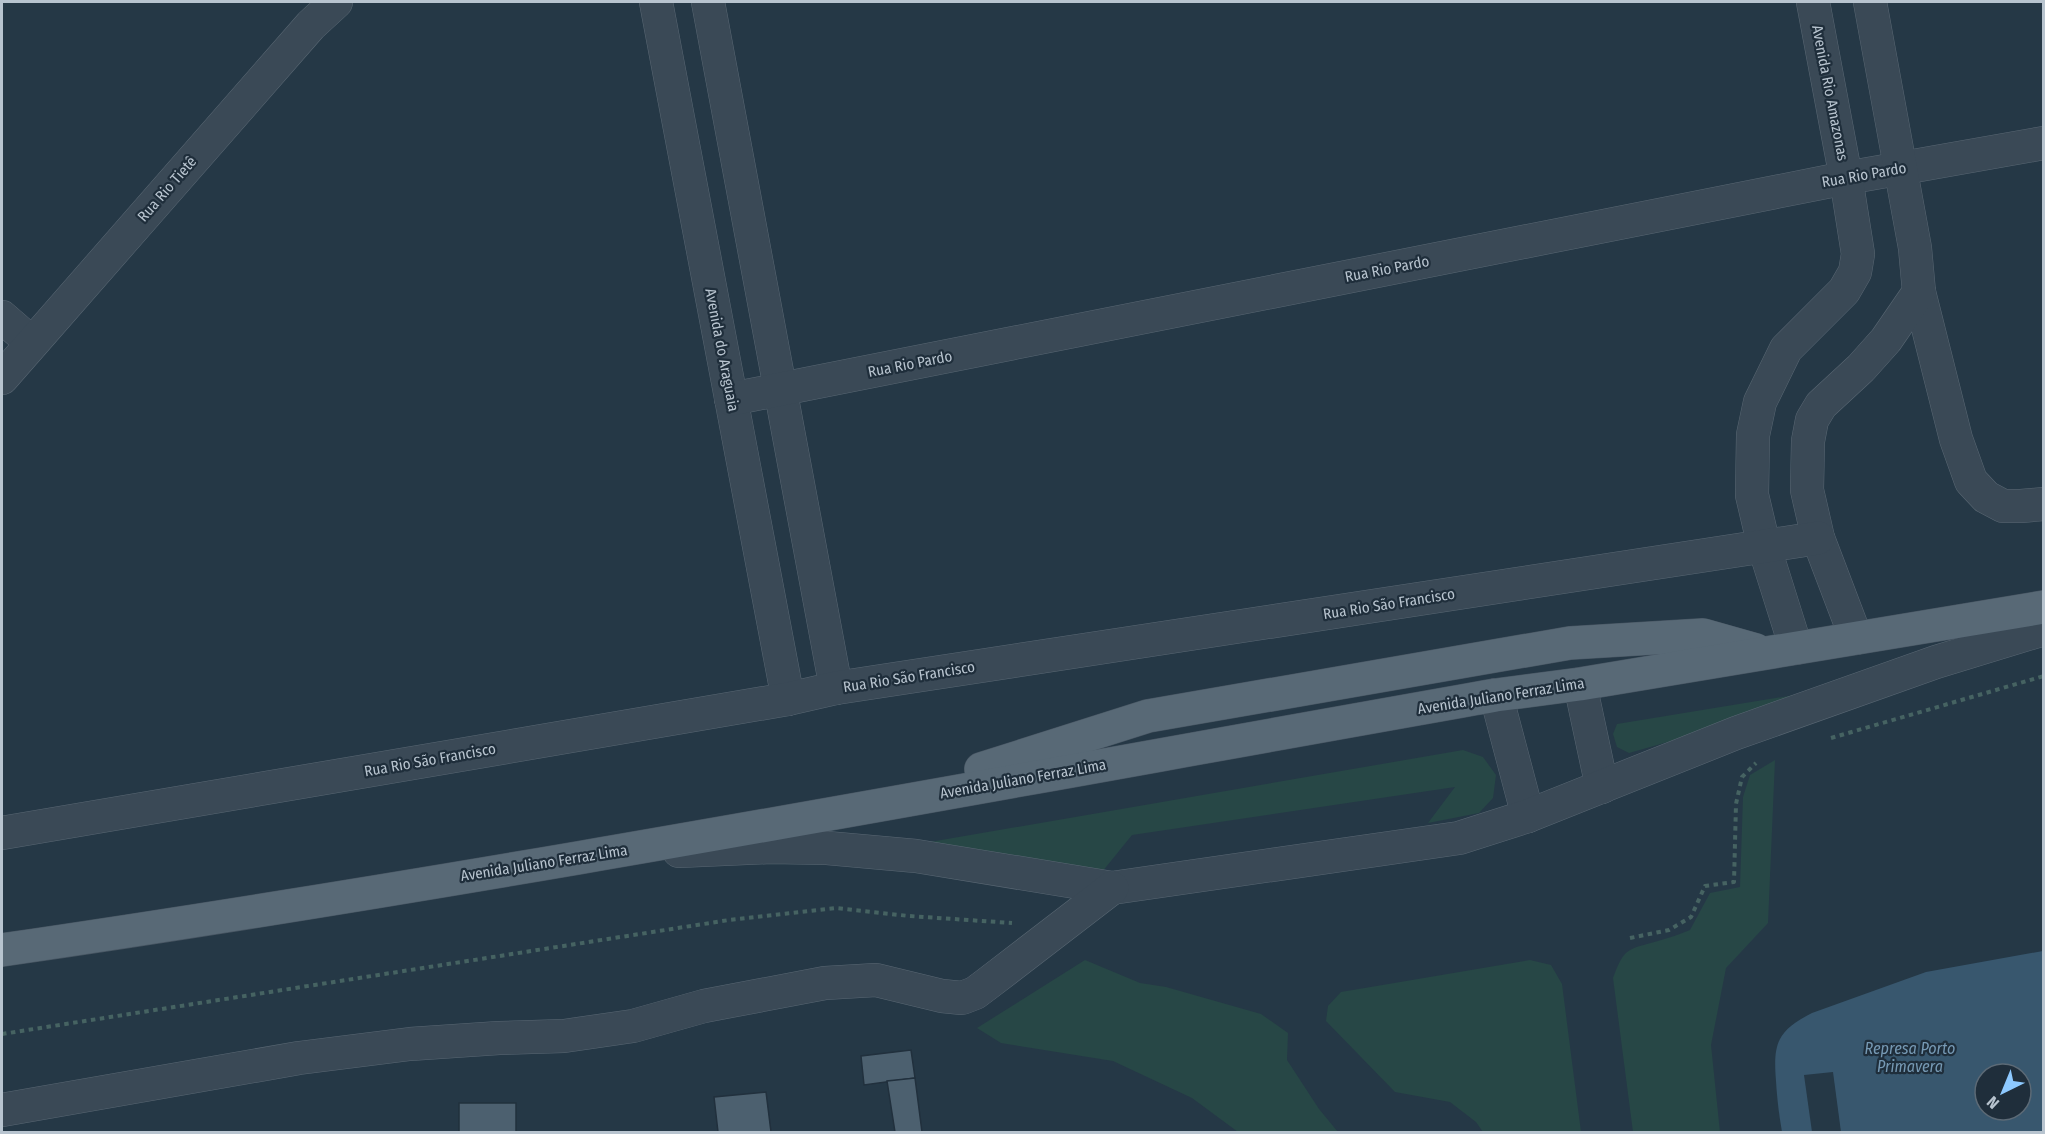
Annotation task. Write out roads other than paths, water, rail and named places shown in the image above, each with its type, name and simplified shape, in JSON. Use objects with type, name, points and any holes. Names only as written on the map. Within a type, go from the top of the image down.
[{"type":"main road","name":"Avenida Juliano Ferraz Lima","points":[[2,950],[599,855],[1496,694],[1580,684],[2043,607]]},
{"type":"main road","points":[[880,804],[1012,758],[1148,716],[1494,656],[1570,644],[1702,635],[1764,652]]},
{"type":"main road","points":[[1570,644],[1580,684]]},
{"type":"main road","points":[[1494,656],[1496,694]]},
{"type":"street","name":"Rua Rio Tietê","points":[[2,378],[311,25],[336,2]]},
{"type":"street","name":"Avenida do Araguaia","points":[[656,2],[788,699]]},
{"type":"street","points":[[708,2],[836,688]]},
{"type":"street","name":"Avenida Rio Amazonas","points":[[1796,648],[1764,546],[1752,495],[1753,435],[1760,402],[1786,349],[1844,291],[1855,272],[1858,254],[1813,2]]},
{"type":"street","points":[[1870,2],[1915,248],[1919,292],[1956,439],[1971,481],[1986,497],[2003,506],[2043,504]]},
{"type":"street","name":"Rua Rio Pardo","points":[[731,399],[1846,178],[2043,143]]},
{"type":"street","points":[[1856,638],[1818,538],[1807,489],[1808,441],[1812,420],[1821,405],[1862,368],[1886,340],[1919,292]]},
{"type":"street","points":[[2,317],[32,343]]},
{"type":"street","name":"Rua Rio São Francisco","points":[[2,833],[788,699],[836,688],[1818,538]]},
{"type":"street","points":[[599,855],[827,848],[916,856],[1112,888],[1460,838],[1528,816],[1736,733],[1936,662],[2043,629]]},
{"type":"street","points":[[1580,684],[1602,787]]},
{"type":"street","points":[[1496,694],[1528,816]]},
{"type":"street","points":[[2,1110],[299,1058],[410,1044],[564,1036],[633,1026],[704,1006],[825,983],[876,980],[942,996],[962,998],[975,993],[1112,888]]},
{"type":"water","name":"Represa Porto Primavera","points":[[2043,951],[2043,1132],[1782,1132],[1775,1068],[1777,1048],[1784,1032],[1812,1013],[1926,972]]}]
